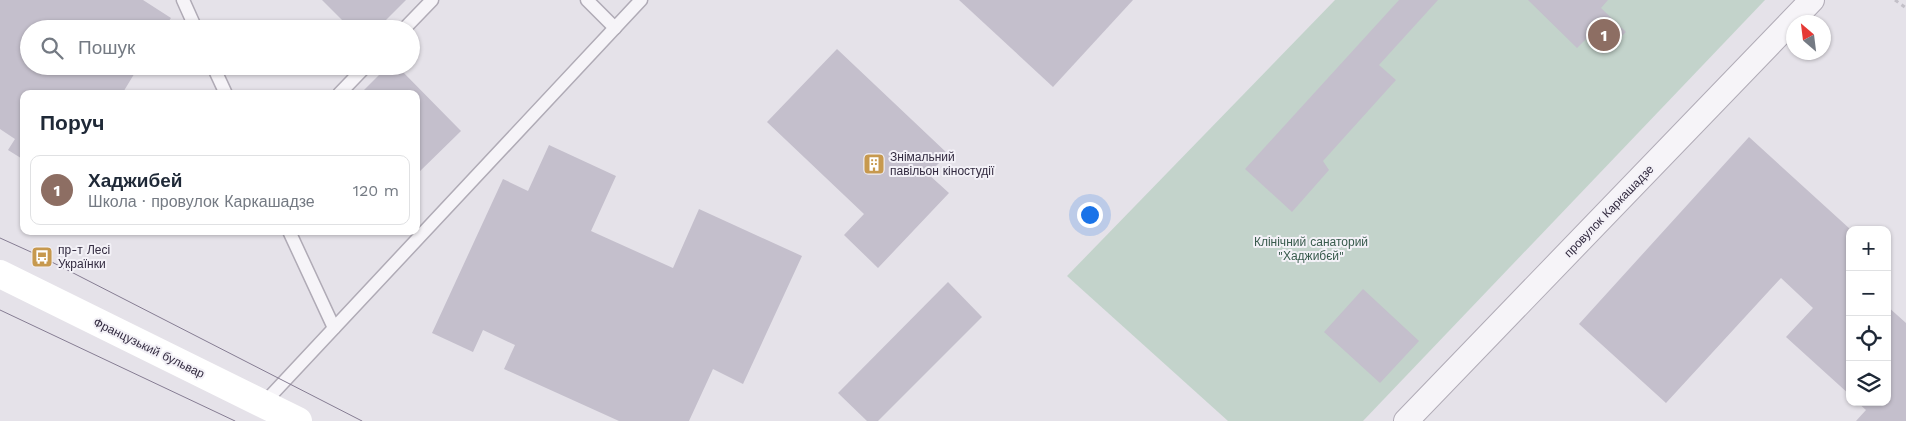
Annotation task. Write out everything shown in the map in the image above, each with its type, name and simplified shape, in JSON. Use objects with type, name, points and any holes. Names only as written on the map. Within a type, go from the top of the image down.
[{"type":"street","name":"провулок Каркашадзе","points":[[1406,421],[1812,0]]},
{"type":"street","name":"Французький бульвар","points":[[0,274],[298,421]]},
{"type":"lane","points":[[183,0],[192,20]]},
{"type":"lane","points":[[413,20],[432,0]]},
{"type":"lane","points":[[587,0],[615,28]]},
{"type":"lane","points":[[263,404],[641,0]]},
{"type":"lane","points":[[217,75],[224,90]]},
{"type":"lane","points":[[342,90],[357,75]]},
{"type":"lane","points":[[291,235],[334,328]]},
{"type":"path","points":[[1895,0],[1906,8]]},
{"type":"green space","name":"Клінічний санаторий \"Хаджибєй\"","points":[[1335,0],[1765,0],[1363,421],[1228,421],[1067,276]]},
{"type":"building","points":[[0,0],[143,0],[171,18],[170,20],[20,20],[20,75],[134,75],[124,90],[20,90],[20,158],[8,150],[15,139],[0,129]]},
{"type":"building","points":[[322,0],[406,0],[386,20],[342,20]]},
{"type":"building","points":[[959,0],[1133,0],[1053,87]]},
{"type":"building","points":[[1399,0],[1438,0],[1379,65],[1396,80],[1323,161],[1329,170],[1292,212],[1245,169]]},
{"type":"building","points":[[1528,0],[1608,0],[1601,8],[1626,32],[1603,54],[1587,38],[1577,48]]},
{"type":"building","name":"Знімальний павільон кіностудії","points":[[837,49],[948,154],[928,174],[949,193],[878,268],[844,235],[864,214],[767,122]]},
{"type":"building","points":[[379,75],[406,75],[461,131],[420,171],[420,90],[364,90]]},
{"type":"building","points":[[1749,137],[1847,226],[1846,391],[1786,337],[1813,308],[1781,278],[1666,403],[1579,324]]},
{"type":"building","points":[[549,145],[616,176],[591,231],[673,268],[699,209],[802,256],[743,384],[713,369],[689,421],[619,421],[504,369],[515,345],[483,330],[473,352],[432,333],[503,179],[528,191]]},
{"type":"building","points":[[948,282],[982,317],[878,421],[867,421],[838,393]]},
{"type":"building","points":[[1363,289],[1419,341],[1380,383],[1324,332]]},
{"type":"building","points":[[1891,310],[1906,323],[1906,421],[1856,421],[1866,410],[1862,406],[1891,406]]},
{"type":"tram line","points":[[0,238],[42,257],[362,421]]},
{"type":"tram line","points":[[0,310],[235,421]]},
{"type":"place","name":"Хаджибей","points":[[1604,35]]},
{"type":"place","name":"Знімальний павільон кіностудії","points":[[874,164]]},
{"type":"place","name":"пр-т Лесі Українки","points":[[42,257]]}]
